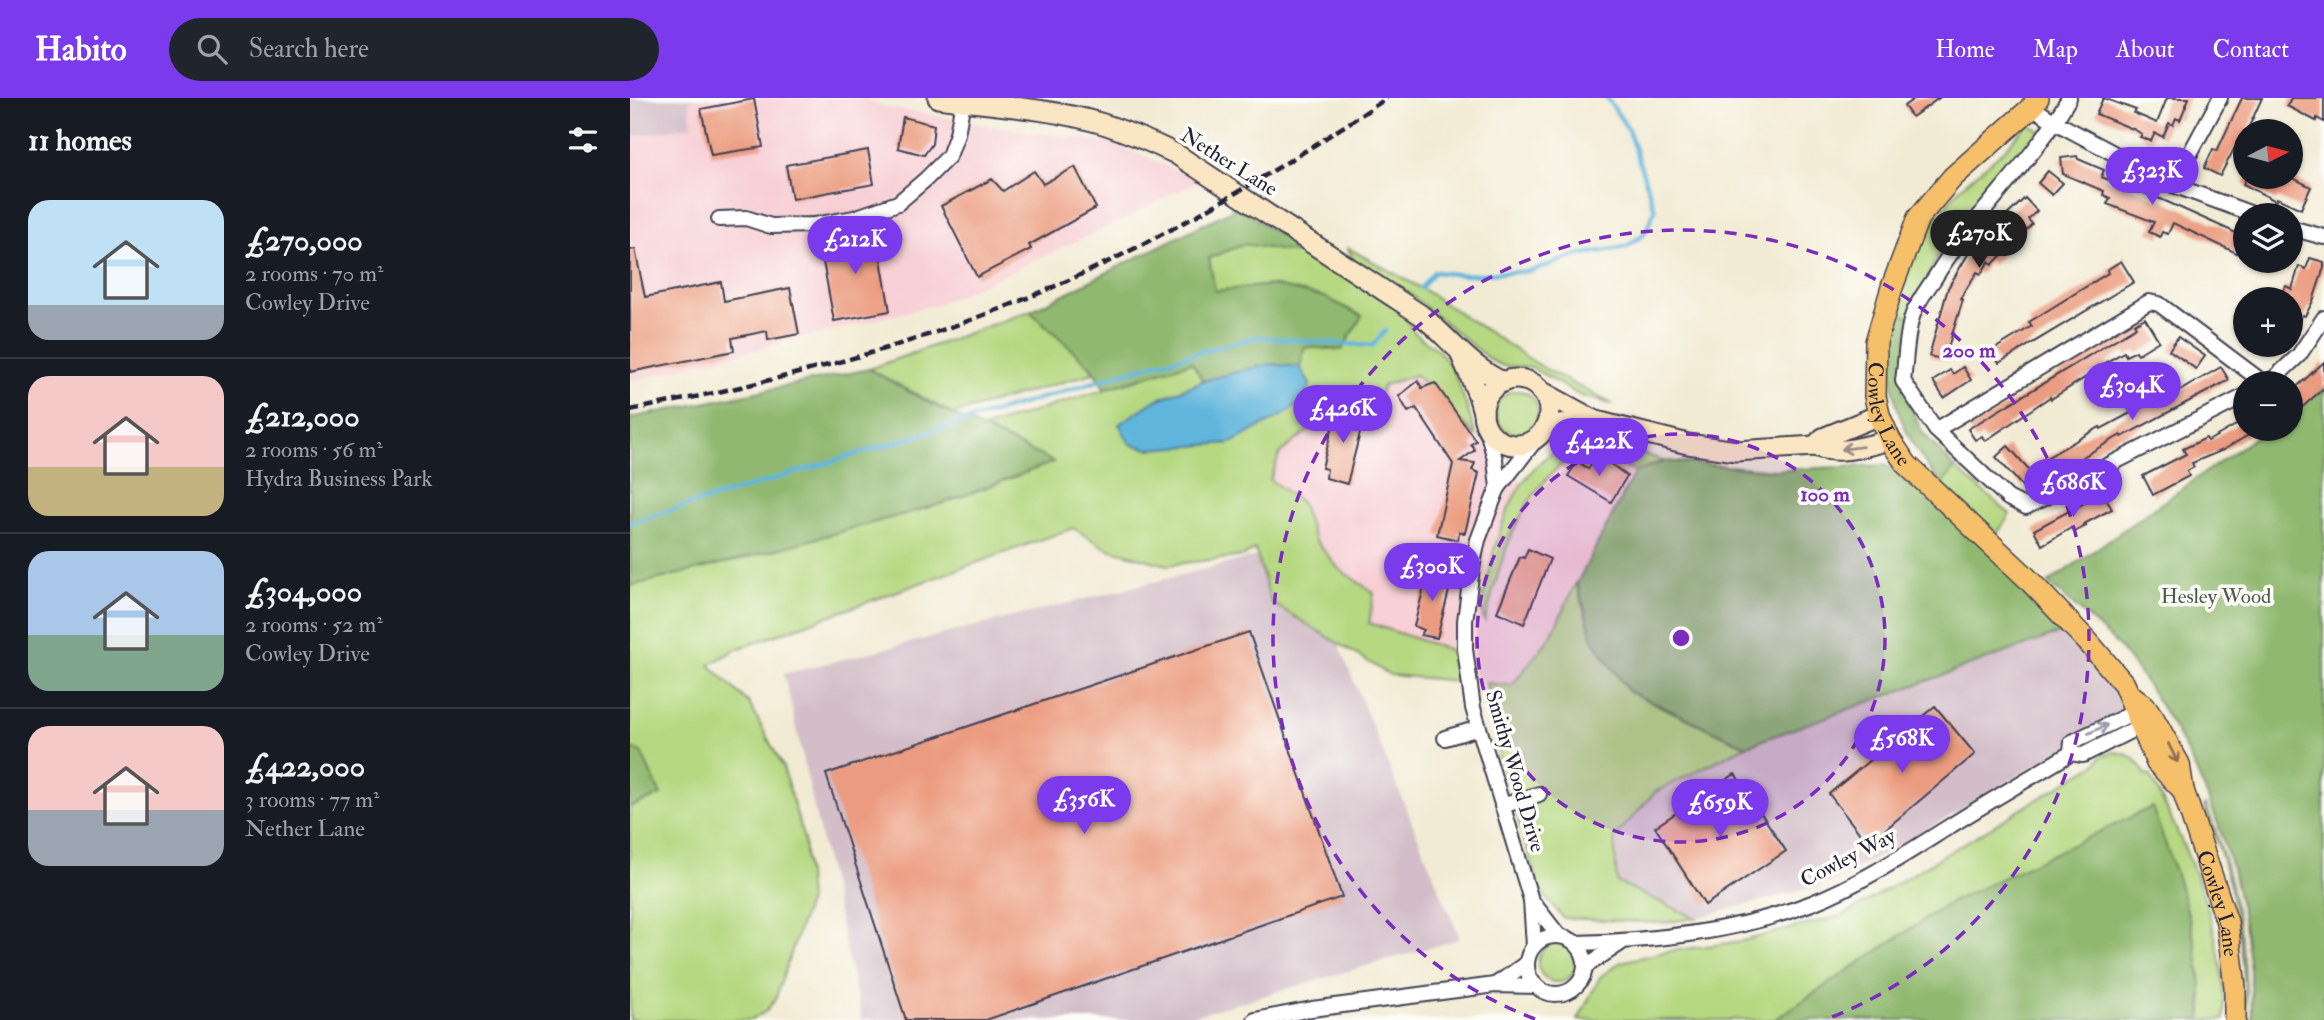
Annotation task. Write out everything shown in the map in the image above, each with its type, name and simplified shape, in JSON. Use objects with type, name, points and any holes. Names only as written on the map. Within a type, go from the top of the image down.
[{"type":"main road","name":"Nether Lane","points":[[938,98],[1041,111],[1098,122],[1176,154],[1421,315],[1486,373],[1503,382]]},
{"type":"main road","name":"Cowley Lane","points":[[2035,103],[1953,177],[1918,218],[1892,287],[1876,342],[1875,396],[1879,415],[1890,440],[1907,465],[2026,577],[2095,649],[2141,712],[2157,763],[2183,790],[2227,922],[2235,988],[2235,1020]]},
{"type":"main road","name":"Nether Lane","points":[[1459,350],[1478,395],[1484,418]]},
{"type":"main road","points":[[1596,421],[1559,425],[1518,445],[1508,444],[1490,433],[1484,418],[1488,395],[1503,382],[1523,380],[1596,421],[1688,444],[1736,451],[1815,446],[1825,451],[1890,440]]},
{"type":"main road","points":[[1541,391],[1549,410],[1548,420],[1541,434]]},
{"type":"main road","points":[[1815,446],[1823,438],[1879,415]]},
{"type":"street","points":[[2069,98],[2055,122],[2004,188],[1955,244],[1912,317],[1903,381],[1936,430],[2008,498],[2026,507],[2233,402]]},
{"type":"street","points":[[2174,185],[2220,98]]},
{"type":"street","points":[[719,219],[746,218],[771,226],[814,225],[854,218],[898,203],[949,156],[957,134],[963,101]]},
{"type":"street","points":[[2035,103],[2055,122],[2174,185],[2233,207]]},
{"type":"street","points":[[2303,232],[2324,237]]},
{"type":"street","points":[[1936,430],[2149,302],[2159,304],[2251,371]]},
{"type":"street","points":[[2281,371],[2299,355],[2324,318]]},
{"type":"street","name":"Smithy Wood Drive","points":[[1484,418],[1495,461],[1498,488]]},
{"type":"street","name":"Smithy Wood Drive","points":[[1534,946],[1531,900],[1473,708],[1468,679],[1465,621],[1478,540],[1498,488],[1541,434]]},
{"type":"street","name":"Cowley Way","points":[[1576,943],[1622,942],[1702,933],[1765,918],[1812,902],[1882,868],[2071,753],[2083,755],[2141,712]]},
{"type":"street","points":[[1445,738],[1479,728]]},
{"type":"street","points":[[1502,806],[1539,794]]},
{"type":"street","name":"Smithy Wood Drive","points":[[1531,900],[1559,936]]},
{"type":"street","points":[[1559,936],[1576,943],[1582,951],[1586,966],[1581,981],[1571,990],[1558,995],[1547,993],[1536,986],[1528,973],[1527,963],[1534,946],[1542,939],[1559,936]]},
{"type":"street","name":"Cowley Way","points":[[1586,966],[1622,942]]},
{"type":"street","points":[[1495,985],[1527,963]]},
{"type":"street","points":[[1255,1020],[1312,1009],[1495,985],[1536,986]]},
{"type":"shaded area","points":[[630,98],[695,98],[689,101],[692,126],[630,137]]},
{"type":"shaded area","points":[[863,98],[881,106],[1010,129],[1110,142],[1200,180],[1114,224],[939,304],[630,381],[630,137],[692,126],[689,100]]},
{"type":"shaded area","points":[[1416,375],[1523,485],[1503,520],[1485,620],[1501,558],[1521,515],[1552,473],[1582,448],[1635,471],[1551,636],[1512,685],[1457,681],[1450,650],[1369,623],[1374,593],[1339,569],[1315,540],[1301,502],[1270,480],[1280,453],[1314,426],[1325,404],[1348,399],[1355,401],[1384,385]]},
{"type":"shaded area","points":[[1298,546],[1460,939],[1179,1020],[862,1020],[784,674]]},
{"type":"shaded area","points":[[2071,629],[2132,709],[1901,845],[1822,885],[1696,918],[1617,882],[1614,838],[1655,792],[1746,746]]},
{"type":"green space","points":[[2028,124],[2046,134],[1981,203],[1937,257],[1912,317],[1895,313],[1909,263],[1931,225],[1959,189],[2002,152]]},
{"type":"green space","points":[[1238,207],[1310,255],[1244,244],[1209,258],[1215,291],[1272,285],[1325,297],[1362,316],[1342,350],[1305,347],[1300,367],[1268,364],[1203,381],[1192,362],[1105,389],[1090,366],[1030,311]]},
{"type":"green space","points":[[1245,244],[1310,255],[1405,313],[1412,329],[1439,351],[1450,365],[1476,436],[1416,375],[1384,385],[1377,399],[1348,399],[1325,404],[1314,426],[1280,453],[1270,480],[1301,502],[1315,540],[1339,569],[1374,593],[1369,623],[1450,650],[1457,681],[1390,675],[1271,602],[1255,549],[1244,556],[1167,565],[1108,549],[1073,528],[737,649],[709,665],[749,703],[783,767],[804,840],[809,900],[775,1000],[766,1011],[752,1020],[630,1020],[630,807],[660,795],[641,752],[630,748],[630,586],[741,559],[944,503],[1053,462],[982,428],[1192,362],[1203,381],[1154,401],[1310,385],[1300,367],[1305,347],[1272,285],[1215,291],[1209,258]]},
{"type":"green space","points":[[1348,248],[1421,288],[1545,369],[1612,404],[1581,396],[1532,368],[1503,366],[1490,360],[1404,289],[1354,262]]},
{"type":"green space","points":[[1030,311],[1090,366],[1094,373],[953,414],[869,369]]},
{"type":"green space","points":[[1895,313],[1912,317],[1908,400],[1922,432],[1955,468],[1942,485],[1913,445],[1897,405],[1891,362]]},
{"type":"green space","points":[[869,369],[935,406],[1054,462],[944,503],[741,559],[630,586],[630,418]]},
{"type":"green space","name":"Hesley Wood","points":[[2324,389],[2324,1020],[2252,1020],[2251,979],[2239,897],[2229,857],[2201,780],[2162,708],[2128,658],[2107,635],[2048,583],[2250,441],[2303,441],[2303,404]]},
{"type":"green space","points":[[1517,391],[1532,397],[1538,412],[1532,427],[1517,433],[1502,427],[1496,412],[1502,397]]},
{"type":"green space","points":[[1605,441],[1665,461],[1635,471],[1582,448],[1559,466],[1538,489],[1517,524],[1502,561],[1485,621],[1482,600],[1501,526],[1527,477],[1559,448],[1578,442]]},
{"type":"green space","points":[[1665,461],[1776,470],[1886,465],[1944,504],[2071,629],[1746,746],[1628,691],[1593,639],[1577,583],[1635,471]]},
{"type":"green space","points":[[1955,468],[2010,514],[1997,534],[1942,485]]},
{"type":"green space","points":[[1576,583],[1593,639],[1628,691],[1746,746],[1655,792],[1614,838],[1617,882],[1696,918],[1662,923],[1563,918],[1539,889],[1499,757],[1486,683],[1512,685],[1551,636]]},
{"type":"green space","points":[[630,748],[641,752],[661,795],[630,807]]},
{"type":"green space","points":[[2113,752],[2130,756],[2146,776],[2150,775],[2191,863],[2212,925],[2219,956],[2224,1020],[2201,1020],[2203,994],[1949,903],[1774,1020],[1578,1020],[1600,977],[1621,962],[1664,952],[1742,941],[1844,915],[2095,765],[2101,756]]},
{"type":"green space","points":[[2206,805],[2224,857],[2237,911],[2247,1020],[2235,911],[2222,858],[2204,806]]},
{"type":"green space","points":[[2152,807],[2179,884],[2194,939],[2199,967],[2201,1020],[1774,1020],[1949,903]]},
{"type":"green space","points":[[1557,944],[1571,949],[1576,963],[1571,977],[1557,982],[1543,977],[1538,963],[1543,949]]},
{"type":"water","points":[[1268,364],[1300,367],[1310,385],[1305,398],[1287,413],[1231,443],[1149,449],[1130,444],[1119,424],[1154,401],[1203,381]]},
{"type":"building","points":[[1915,98],[1939,98],[1912,117],[1904,106]]},
{"type":"building","points":[[2103,98],[2136,110],[2134,113],[2157,123],[2167,98],[2189,98],[2180,120],[2176,118],[2173,125],[2169,123],[2163,137],[2155,133],[2151,141],[2140,137],[2142,134],[2133,129],[2096,114]]},
{"type":"building","points":[[2242,98],[2262,98],[2252,119],[2233,119],[2233,151],[2220,176],[2204,168],[2213,149],[2217,151]]},
{"type":"building","points":[[2291,98],[2324,98],[2324,122],[2317,118],[2316,121],[2287,106]]},
{"type":"building","points":[[754,99],[763,147],[711,155],[701,109]]},
{"type":"building","points":[[903,117],[934,125],[932,144],[924,155],[898,148]]},
{"type":"building","points":[[868,150],[874,184],[792,199],[786,165]]},
{"type":"building","points":[[2077,156],[2078,159],[2104,170],[2101,177],[2163,200],[2233,232],[2233,251],[2173,223],[2168,234],[2162,232],[2160,237],[2149,232],[2154,222],[2107,204],[2110,198],[2103,195],[2104,191],[2063,174],[2061,158]]},
{"type":"building","points":[[1075,167],[1096,208],[1029,245],[1031,249],[977,277],[941,206],[992,179],[1003,191],[1034,171],[1043,184]]},
{"type":"building","points":[[2048,171],[2063,183],[2052,195],[2038,183]]},
{"type":"building","points":[[2303,183],[2311,187],[2303,205],[2288,203],[2277,198],[2276,201],[2253,189],[2303,189]]},
{"type":"building","points":[[2025,198],[2037,211],[2028,219],[2032,224],[1992,265],[1989,261],[1981,274],[1977,272],[1960,299],[1963,300],[1944,360],[1929,356],[1948,288],[1970,251]]},
{"type":"building","points":[[876,231],[890,311],[834,321],[819,240]]},
{"type":"building","points":[[635,249],[645,297],[721,282],[724,301],[790,288],[799,334],[768,340],[767,331],[732,338],[734,351],[630,372],[630,250]]},
{"type":"building","points":[[2310,258],[2324,262],[2313,301],[2305,316],[2303,287],[2293,287],[2297,273],[2303,273],[2303,268],[2306,269]]},
{"type":"building","points":[[2121,261],[2134,282],[1999,363],[1991,351],[2032,326],[2029,322],[2108,273],[2107,270]]},
{"type":"building","points":[[2145,318],[2159,341],[2138,354],[2136,351],[2126,356],[2124,352],[2105,363],[2108,369],[2093,378],[2091,374],[2051,399],[2050,397],[1985,441],[1982,436],[1975,440],[1968,429],[2136,327],[2134,324]]},
{"type":"building","points":[[2178,337],[2205,356],[2196,369],[2169,350]]},
{"type":"building","points":[[2324,362],[2324,388],[2303,406],[2303,381]]},
{"type":"building","points":[[1963,367],[1971,380],[1944,398],[1933,381],[1950,370],[1953,374]]},
{"type":"building","points":[[2221,367],[2229,380],[2122,437],[2121,435],[2050,476],[2041,461],[2100,427],[2101,429],[2160,400],[2159,397],[2181,390]]},
{"type":"building","points":[[1418,381],[1422,388],[1435,383],[1476,441],[1471,444],[1475,450],[1460,461],[1475,463],[1472,470],[1479,473],[1465,533],[1459,532],[1458,540],[1437,535],[1453,464],[1416,408],[1408,412],[1399,396]]},
{"type":"building","points":[[1337,409],[1365,413],[1347,484],[1326,478],[1327,469],[1322,468]]},
{"type":"building","points":[[2233,427],[2233,441],[2238,441],[2192,463],[2194,467],[2187,471],[2189,476],[2153,495],[2143,476],[2186,454],[2183,449],[2206,438],[2208,441]]},
{"type":"building","points":[[2008,446],[2034,475],[2022,486],[1996,457]]},
{"type":"building","points":[[1598,454],[1627,476],[1611,502],[1568,476],[1578,461],[1588,469]]},
{"type":"building","points":[[2097,496],[2103,501],[2106,499],[2112,509],[2084,524],[2086,526],[2074,532],[2071,528],[2042,545],[2034,530]]},
{"type":"building","points":[[1528,549],[1550,559],[1524,624],[1497,612],[1520,557],[1524,558]]},
{"type":"building","points":[[1426,567],[1441,572],[1439,579],[1451,583],[1437,638],[1421,635],[1424,630],[1414,626],[1425,583],[1419,580]]},
{"type":"building","points":[[1249,632],[1342,897],[986,1020],[906,1020],[826,774]]},
{"type":"building","points":[[1935,706],[1975,754],[1868,844],[1829,794]]},
{"type":"building","points":[[1735,774],[1786,851],[1705,905],[1655,827]]},
{"type":"waterway","points":[[1421,288],[1434,272],[1466,275],[1531,271],[1578,255],[1626,247],[1644,234],[1655,210],[1628,129],[1607,98]]},
{"type":"waterway","points":[[630,523],[1144,367],[1256,337],[1372,346],[1385,331]]},
{"type":"railway","points":[[630,410],[783,377],[884,349],[1032,296],[1124,254],[1214,206],[1387,98]]}]
